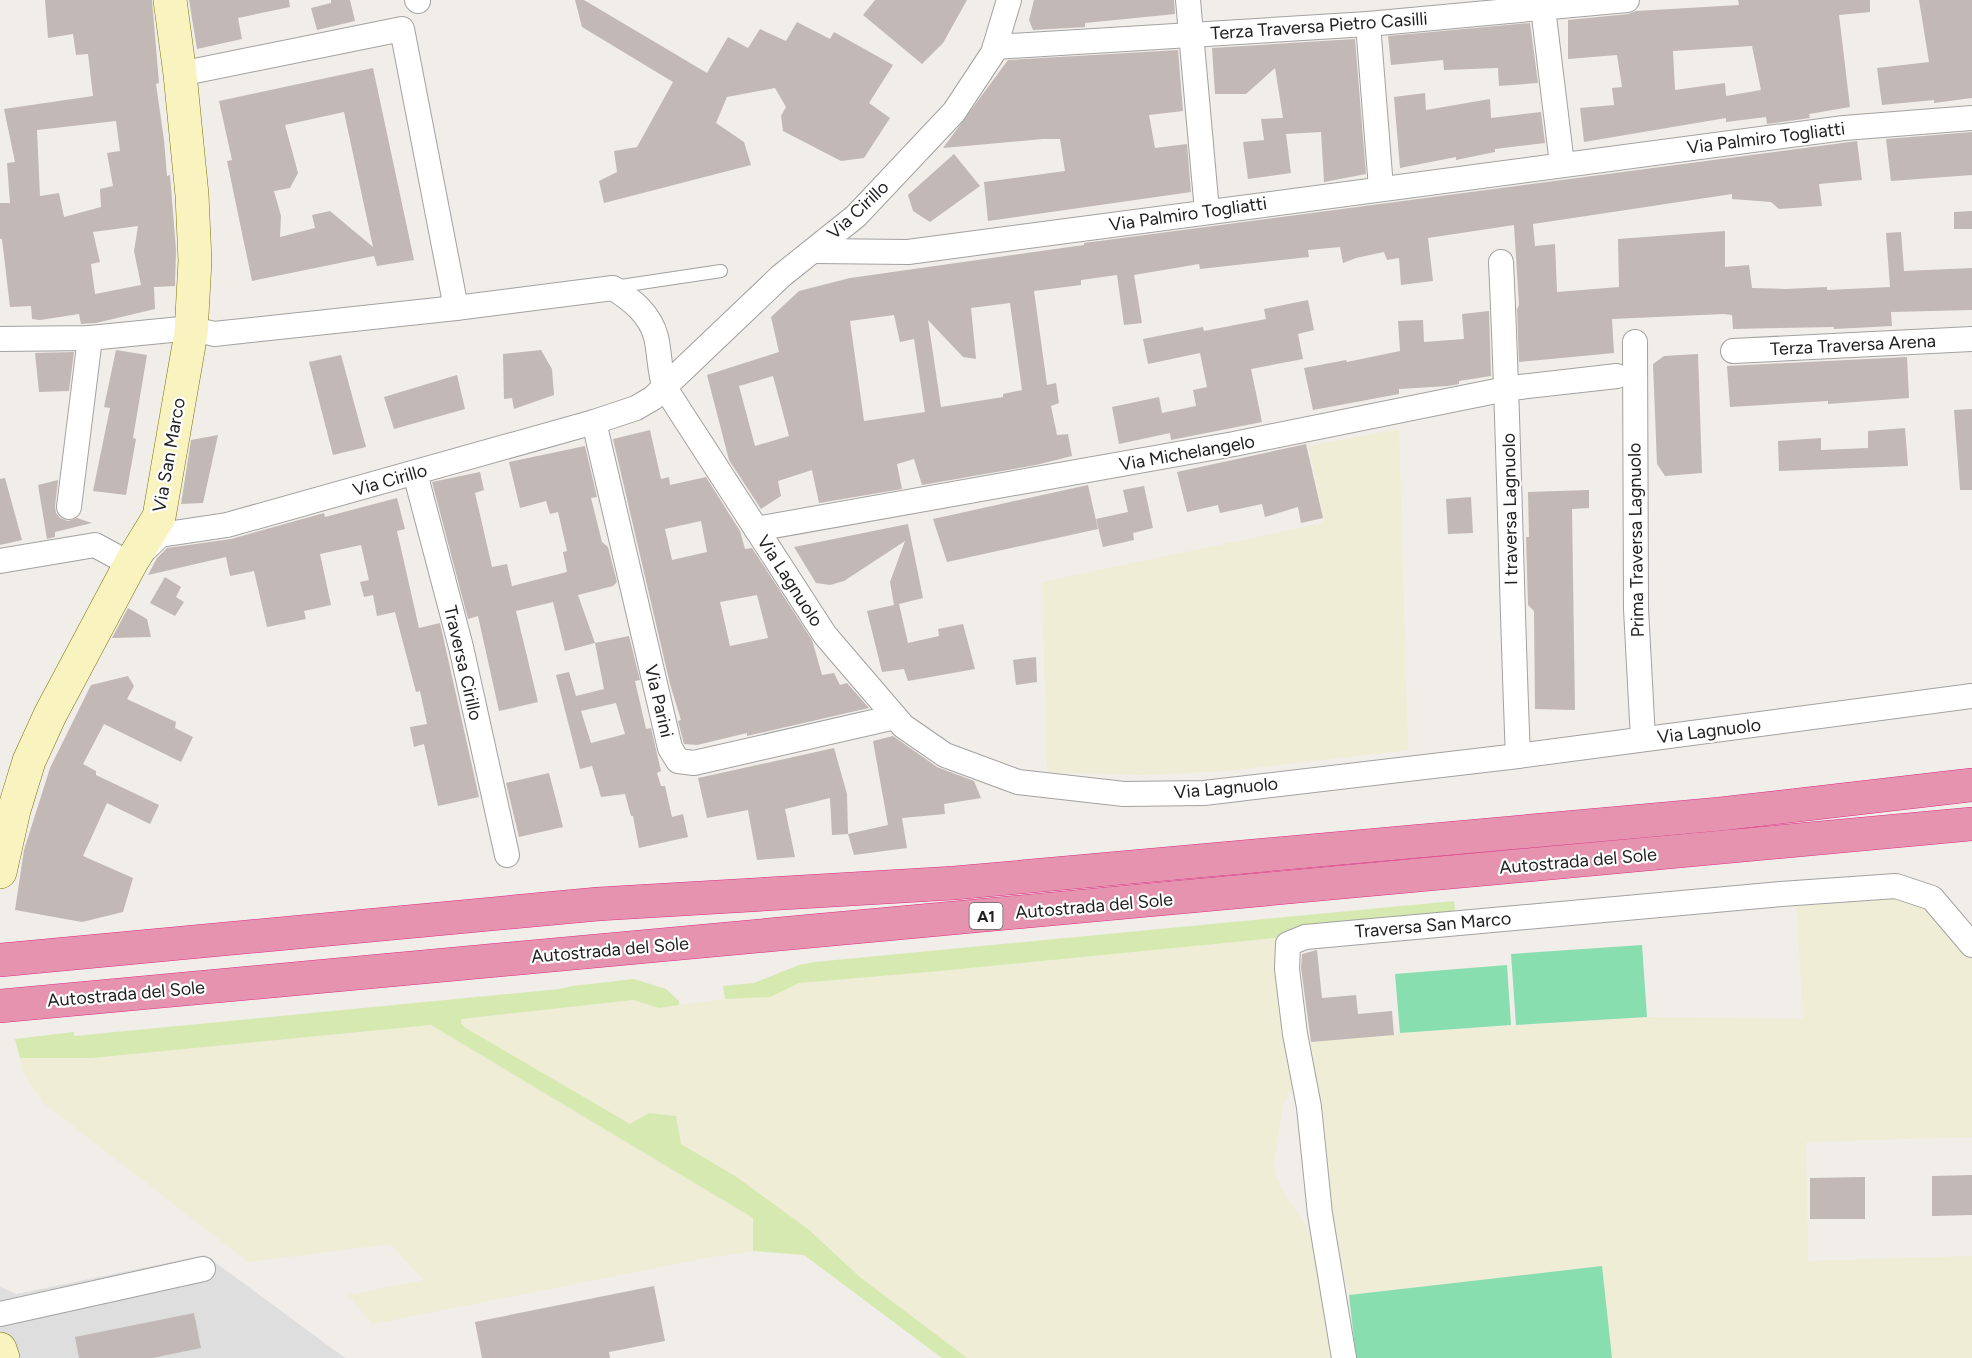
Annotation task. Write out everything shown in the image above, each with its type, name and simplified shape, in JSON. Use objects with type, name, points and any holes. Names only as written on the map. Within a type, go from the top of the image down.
[{"type":"highway","name":"Autostrada del Sole","points":[[0,960],[598,904],[954,883],[1720,814],[1972,785]]},
{"type":"highway","name":"Autostrada del Sole","points":[[0,1006],[1972,824]]},
{"type":"main road","name":"Via San Marco","points":[[0,872],[14,810],[29,761],[50,714],[124,561],[159,517],[191,328],[195,261],[192,195],[170,0]]},
{"type":"main road","points":[[0,1349],[3,1358]]},
{"type":"street","name":"Via Cirillo","points":[[124,561],[160,535],[227,525],[594,422],[636,408],[665,388],[685,366],[781,276],[856,216],[954,112],[993,53],[1009,0]]},
{"type":"street","points":[[1188,0],[1191,35]]},
{"type":"street","name":"Terza Traversa Pietro Casilli","points":[[995,47],[1368,24],[1542,3],[1627,0]]},
{"type":"street","points":[[1542,3],[1562,164]]},
{"type":"street","points":[[1368,24],[1381,188]]},
{"type":"street","points":[[180,74],[402,29],[456,308]]},
{"type":"street","name":"Terza Traversa Pietro Casilli","points":[[1191,35],[1207,211]]},
{"type":"street","name":"Via Palmiro Togliatti","points":[[814,250],[908,252],[1844,128],[1972,118]]},
{"type":"street","name":"I traversa Lagnuolo","points":[[1501,262],[1508,389],[1510,575],[1518,756]]},
{"type":"street","points":[[0,339],[90,338],[191,328],[214,334],[456,308],[613,288],[632,300],[647,318],[656,336],[665,388]]},
{"type":"street","points":[[69,507],[90,338]]},
{"type":"street","name":"Terza Traversa Arena","points":[[1733,351],[1972,339]]},
{"type":"street","name":"Prima Traversa Lagnuolo","points":[[1635,342],[1636,609],[1643,739]]},
{"type":"street","name":"Via Michelangelo","points":[[756,529],[1234,444],[1508,389],[1617,376]]},
{"type":"street","name":"Via Lagnuolo","points":[[665,388],[825,635],[903,726],[945,755],[1018,782],[1124,794],[1204,793],[1518,756],[1972,696]]},
{"type":"street","name":"Via Parini","points":[[594,422],[670,748],[678,761],[693,763],[895,717]]},
{"type":"street","name":"Traversa Cirillo","points":[[415,473],[461,647],[507,855]]},
{"type":"street","points":[[0,561],[95,545],[124,561]]},
{"type":"street","name":"Traversa San Marco","points":[[1344,1358],[1320,1214],[1309,1107],[1295,1034],[1287,969],[1288,944],[1305,937],[1781,894],[1896,886],[1932,898],[1972,945]]},
{"type":"street","points":[[0,1314],[203,1269]]},
{"type":"lane","points":[[613,288],[721,271]]},
{"type":"shaded area","points":[[1399,429],[1408,750],[1228,771],[1143,775],[1047,772],[1042,582],[1324,523],[1309,446]]},
{"type":"shaded area","points":[[1914,896],[1972,954],[1972,1137],[1806,1142],[1808,1261],[1972,1256],[1972,1358],[1612,1358],[1601,1266],[1349,1295],[1336,1239],[1307,1042],[1400,1033],[1647,1017],[1803,1019],[1796,900]]},
{"type":"shaded area","points":[[1279,936],[1301,1079],[1291,1089],[1283,1104],[1274,1164],[1282,1190],[1305,1224],[1321,1257],[1338,1358],[967,1358],[861,1278],[808,1229],[735,1176],[681,1144],[676,1116],[649,1113],[630,1124],[463,1027],[461,1023],[461,1019],[633,1000],[659,1008],[725,999],[770,997],[799,983]]},
{"type":"shaded area","points":[[431,1025],[753,1218],[753,1251],[706,1258],[372,1324],[348,1295],[424,1280],[390,1244],[248,1262],[42,1102],[23,1071],[20,1058],[92,1058]]},
{"type":"shaded area","points":[[205,1255],[345,1358],[0,1358],[0,1287],[17,1294]]},
{"type":"green space","points":[[1454,901],[1456,920],[799,983],[770,997],[725,999],[723,986],[754,983],[799,965],[815,962]]},
{"type":"green space","points":[[1642,945],[1647,1017],[1516,1025],[1511,954]]},
{"type":"green space","points":[[1507,965],[1511,1025],[1400,1033],[1395,974]]},
{"type":"green space","points":[[634,979],[666,989],[679,1001],[679,1005],[659,1008],[633,1000],[461,1019],[461,1023],[464,1027],[630,1124],[649,1113],[676,1116],[681,1144],[735,1176],[808,1229],[861,1278],[967,1358],[942,1358],[804,1255],[753,1251],[753,1218],[431,1025],[92,1058],[20,1058],[15,1039],[74,1032],[74,1036],[560,989]]},
{"type":"green space","points":[[1602,1266],[1612,1358],[1356,1358],[1349,1295]]},
{"type":"building","points":[[45,0],[152,0],[159,83],[156,84],[167,176],[170,175],[176,250],[175,286],[154,287],[155,309],[96,323],[81,324],[79,314],[40,320],[32,319],[31,306],[10,307],[2,239],[0,239],[0,203],[10,203],[7,163],[15,162],[4,109],[93,96],[88,54],[76,55],[73,34],[48,38]],"holes":[[[116,121],[120,151],[107,153],[113,186],[100,189],[101,207],[64,217],[59,193],[40,196],[37,130]],[[138,226],[134,251],[141,285],[95,294],[91,264],[100,262],[93,232]]]},
{"type":"building","points":[[189,0],[289,0],[290,7],[238,18],[242,39],[197,49]]},
{"type":"building","points":[[331,0],[350,0],[355,21],[317,30],[311,8],[331,3]]},
{"type":"building","points":[[575,0],[584,0],[707,73],[728,37],[748,48],[760,29],[786,41],[797,22],[830,39],[834,32],[893,65],[869,103],[890,118],[864,158],[841,161],[783,131],[781,116],[786,107],[775,88],[727,97],[716,123],[744,142],[751,165],[604,203],[599,181],[617,172],[614,151],[637,147],[673,82],[582,27]]},
{"type":"building","points":[[875,0],[967,0],[943,43],[922,64],[863,15]]},
{"type":"building","points":[[1034,0],[1174,0],[1175,14],[1085,23],[1085,27],[1033,30],[1029,20]]},
{"type":"building","points":[[1738,0],[1870,0],[1870,12],[1839,15],[1850,107],[1809,114],[1810,118],[1767,124],[1766,117],[1726,122],[1726,118],[1584,142],[1580,108],[1614,105],[1612,88],[1622,87],[1617,55],[1568,59],[1568,20],[1628,14],[1636,11],[1739,5]],"holes":[[[1752,46],[1761,90],[1726,96],[1725,83],[1675,90],[1673,51]]]},
{"type":"building","points":[[1919,0],[1972,0],[1972,98],[1934,103],[1934,100],[1882,105],[1877,68],[1929,62]]},
{"type":"building","points":[[1530,23],[1538,83],[1499,86],[1498,68],[1444,70],[1443,60],[1391,65],[1388,36]]},
{"type":"building","points":[[1355,39],[1366,174],[1324,182],[1321,132],[1286,134],[1291,173],[1248,179],[1243,142],[1264,140],[1261,119],[1283,118],[1275,68],[1246,94],[1215,94],[1212,48]]},
{"type":"building","points":[[1178,50],[1183,111],[1149,115],[1155,148],[1187,144],[1191,192],[988,221],[984,182],[1065,171],[1060,139],[943,148],[1008,60]]},
{"type":"building","points":[[373,68],[414,260],[377,266],[374,256],[252,281],[227,161],[232,160],[219,101]],"holes":[[[344,112],[373,247],[330,211],[312,215],[315,228],[280,237],[281,216],[274,191],[290,188],[298,173],[285,125]]]},
{"type":"building","points":[[1425,93],[1426,110],[1490,99],[1491,118],[1541,112],[1545,143],[1495,149],[1495,152],[1456,160],[1456,157],[1400,168],[1394,97]]},
{"type":"building","points":[[1972,132],[1972,175],[1891,181],[1886,139]]},
{"type":"building","points":[[1857,141],[1862,180],[1819,184],[1822,206],[1779,209],[1771,202],[1732,199],[1732,194],[1533,224],[1535,246],[1555,244],[1557,292],[1619,287],[1618,239],[1725,231],[1725,267],[1749,265],[1752,288],[1827,287],[1827,290],[1890,287],[1886,233],[1901,232],[1904,271],[1972,268],[1972,310],[1891,312],[1892,326],[1834,329],[1834,327],[1733,329],[1732,315],[1724,314],[1612,319],[1614,353],[1519,362],[1517,309],[1519,305],[1514,225],[1428,238],[1433,281],[1401,285],[1399,258],[1387,260],[1384,252],[1343,263],[1340,247],[1308,250],[1309,257],[1200,269],[1199,264],[1134,275],[1142,323],[1124,325],[1117,275],[1081,280],[1081,285],[1034,291],[1047,385],[1056,383],[1059,403],[1051,406],[1057,435],[1068,434],[1072,456],[1036,465],[922,485],[914,459],[897,464],[902,489],[819,503],[812,470],[778,481],[781,496],[761,509],[729,460],[707,375],[779,352],[771,317],[799,291],[850,278],[1084,245],[1084,243]],"holes":[[[1010,303],[1022,390],[1003,394],[1003,397],[941,407],[928,320],[963,357],[976,359],[971,308]],[[894,315],[900,342],[914,339],[925,412],[864,421],[850,321]],[[773,376],[789,436],[755,446],[739,386]]]},
{"type":"building","points":[[954,154],[980,186],[930,222],[913,211],[908,195]]},
{"type":"building","points":[[1972,211],[1972,229],[1954,229],[1954,212]]},
{"type":"building","points":[[1308,300],[1314,330],[1298,334],[1303,359],[1251,369],[1262,422],[1171,440],[1170,433],[1119,444],[1112,407],[1159,397],[1162,413],[1196,406],[1193,390],[1207,387],[1200,353],[1148,364],[1143,339],[1203,327],[1204,331],[1266,319],[1264,309]]},
{"type":"building","points":[[1489,311],[1491,376],[1459,381],[1459,384],[1448,386],[1399,389],[1399,394],[1313,410],[1304,368],[1400,351],[1398,321],[1423,320],[1424,342],[1464,339],[1462,314]]},
{"type":"building","points":[[116,350],[147,355],[126,495],[93,491],[110,408],[104,407]]},
{"type":"building","points":[[541,350],[552,369],[554,395],[514,409],[512,398],[504,399],[503,354]]},
{"type":"building","points":[[74,352],[69,391],[39,392],[35,353]]},
{"type":"building","points":[[1698,354],[1702,473],[1665,476],[1657,464],[1653,364],[1664,356]]},
{"type":"building","points":[[341,355],[366,447],[333,455],[309,362]]},
{"type":"building","points":[[1907,357],[1909,398],[1828,404],[1828,401],[1730,407],[1727,366]]},
{"type":"building","points":[[457,375],[465,409],[394,429],[384,397]]},
{"type":"building","points":[[1972,409],[1972,490],[1960,490],[1954,410]]},
{"type":"building","points":[[1905,428],[1908,466],[1779,471],[1778,441],[1821,438],[1821,450],[1868,448],[1868,431]]},
{"type":"building","points":[[650,430],[661,479],[669,477],[670,485],[706,477],[740,531],[745,549],[752,548],[812,640],[822,675],[834,673],[840,685],[847,683],[869,708],[747,736],[747,733],[697,745],[684,744],[678,721],[681,720],[670,684],[613,439]],"holes":[[[701,521],[707,552],[672,560],[665,529]],[[757,595],[768,638],[730,646],[720,602]]]},
{"type":"building","points":[[218,435],[203,503],[181,504],[191,440]]},
{"type":"building","points":[[1306,444],[1323,518],[1301,523],[1298,507],[1265,517],[1262,504],[1220,513],[1218,505],[1187,512],[1177,472]]},
{"type":"building","points":[[585,446],[597,497],[591,498],[602,542],[608,547],[617,582],[613,586],[578,595],[595,643],[565,651],[553,602],[516,611],[538,702],[499,711],[478,616],[468,619],[432,482],[480,472],[484,490],[475,493],[492,567],[507,564],[512,586],[567,572],[563,552],[567,551],[558,512],[550,514],[546,501],[520,508],[509,462]]},
{"type":"building","points":[[5,478],[22,540],[0,545],[0,479]]},
{"type":"building","points":[[58,480],[56,513],[60,518],[68,521],[77,518],[92,523],[55,532],[55,537],[47,539],[38,485]]},
{"type":"building","points":[[1088,485],[1098,529],[947,562],[933,519]]},
{"type":"building","points":[[1144,486],[1153,528],[1133,533],[1134,540],[1103,547],[1096,519],[1128,512],[1123,490]]},
{"type":"building","points":[[1589,490],[1589,508],[1572,509],[1575,710],[1535,709],[1534,611],[1528,605],[1526,537],[1529,537],[1528,492]]},
{"type":"building","points":[[1471,497],[1473,533],[1448,534],[1446,499]]},
{"type":"building","points":[[397,498],[405,529],[397,531],[419,628],[440,623],[479,797],[438,806],[424,744],[414,747],[410,727],[427,724],[420,691],[416,692],[395,612],[377,616],[373,595],[364,597],[360,582],[369,580],[361,545],[320,554],[331,605],[304,611],[306,619],[267,627],[254,571],[230,576],[226,557],[148,575],[157,558],[167,548],[231,539],[324,513],[325,517]]},
{"type":"building","points":[[908,524],[923,598],[899,604],[908,643],[939,636],[938,629],[963,624],[975,669],[908,681],[904,669],[882,672],[867,611],[894,605],[890,582],[905,541],[844,581],[830,585],[816,583],[794,547]]},
{"type":"building","points":[[165,577],[181,587],[176,597],[184,602],[175,616],[150,603]]},
{"type":"building","points":[[128,608],[147,619],[151,637],[112,638]]},
{"type":"building","points":[[629,636],[640,680],[635,681],[646,729],[651,728],[661,771],[657,773],[661,786],[665,786],[672,817],[683,814],[688,837],[639,848],[633,816],[631,816],[625,794],[601,797],[592,766],[580,769],[556,675],[569,672],[576,696],[604,689],[595,643]],"holes":[[[616,703],[625,734],[591,743],[581,711]]]},
{"type":"building","points":[[1036,657],[1037,682],[1016,685],[1013,660]]},
{"type":"building","points":[[128,676],[134,686],[127,699],[176,722],[175,728],[193,737],[181,762],[104,724],[83,764],[96,771],[96,775],[159,805],[150,824],[107,803],[83,856],[133,878],[123,912],[82,922],[15,910],[24,850],[50,768],[91,685]]},
{"type":"building","points":[[893,736],[937,767],[974,781],[981,798],[944,804],[945,814],[902,818],[907,848],[854,855],[848,834],[888,825],[873,741]]},
{"type":"building","points":[[834,748],[847,794],[848,834],[832,835],[830,798],[785,809],[795,857],[757,860],[748,810],[707,818],[698,778]]},
{"type":"building","points":[[549,773],[563,827],[519,837],[506,783]]},
{"type":"building","points":[[1317,950],[1322,998],[1356,995],[1358,1014],[1392,1011],[1394,1035],[1311,1042],[1301,968],[1302,954]]},
{"type":"building","points":[[1972,1175],[1972,1215],[1932,1216],[1932,1176]]},
{"type":"building","points":[[1865,1177],[1865,1219],[1810,1219],[1810,1178]]},
{"type":"building","points":[[654,1286],[665,1341],[609,1352],[610,1358],[482,1358],[475,1322]]},
{"type":"building","points":[[194,1313],[201,1348],[153,1358],[79,1358],[75,1337]]}]
